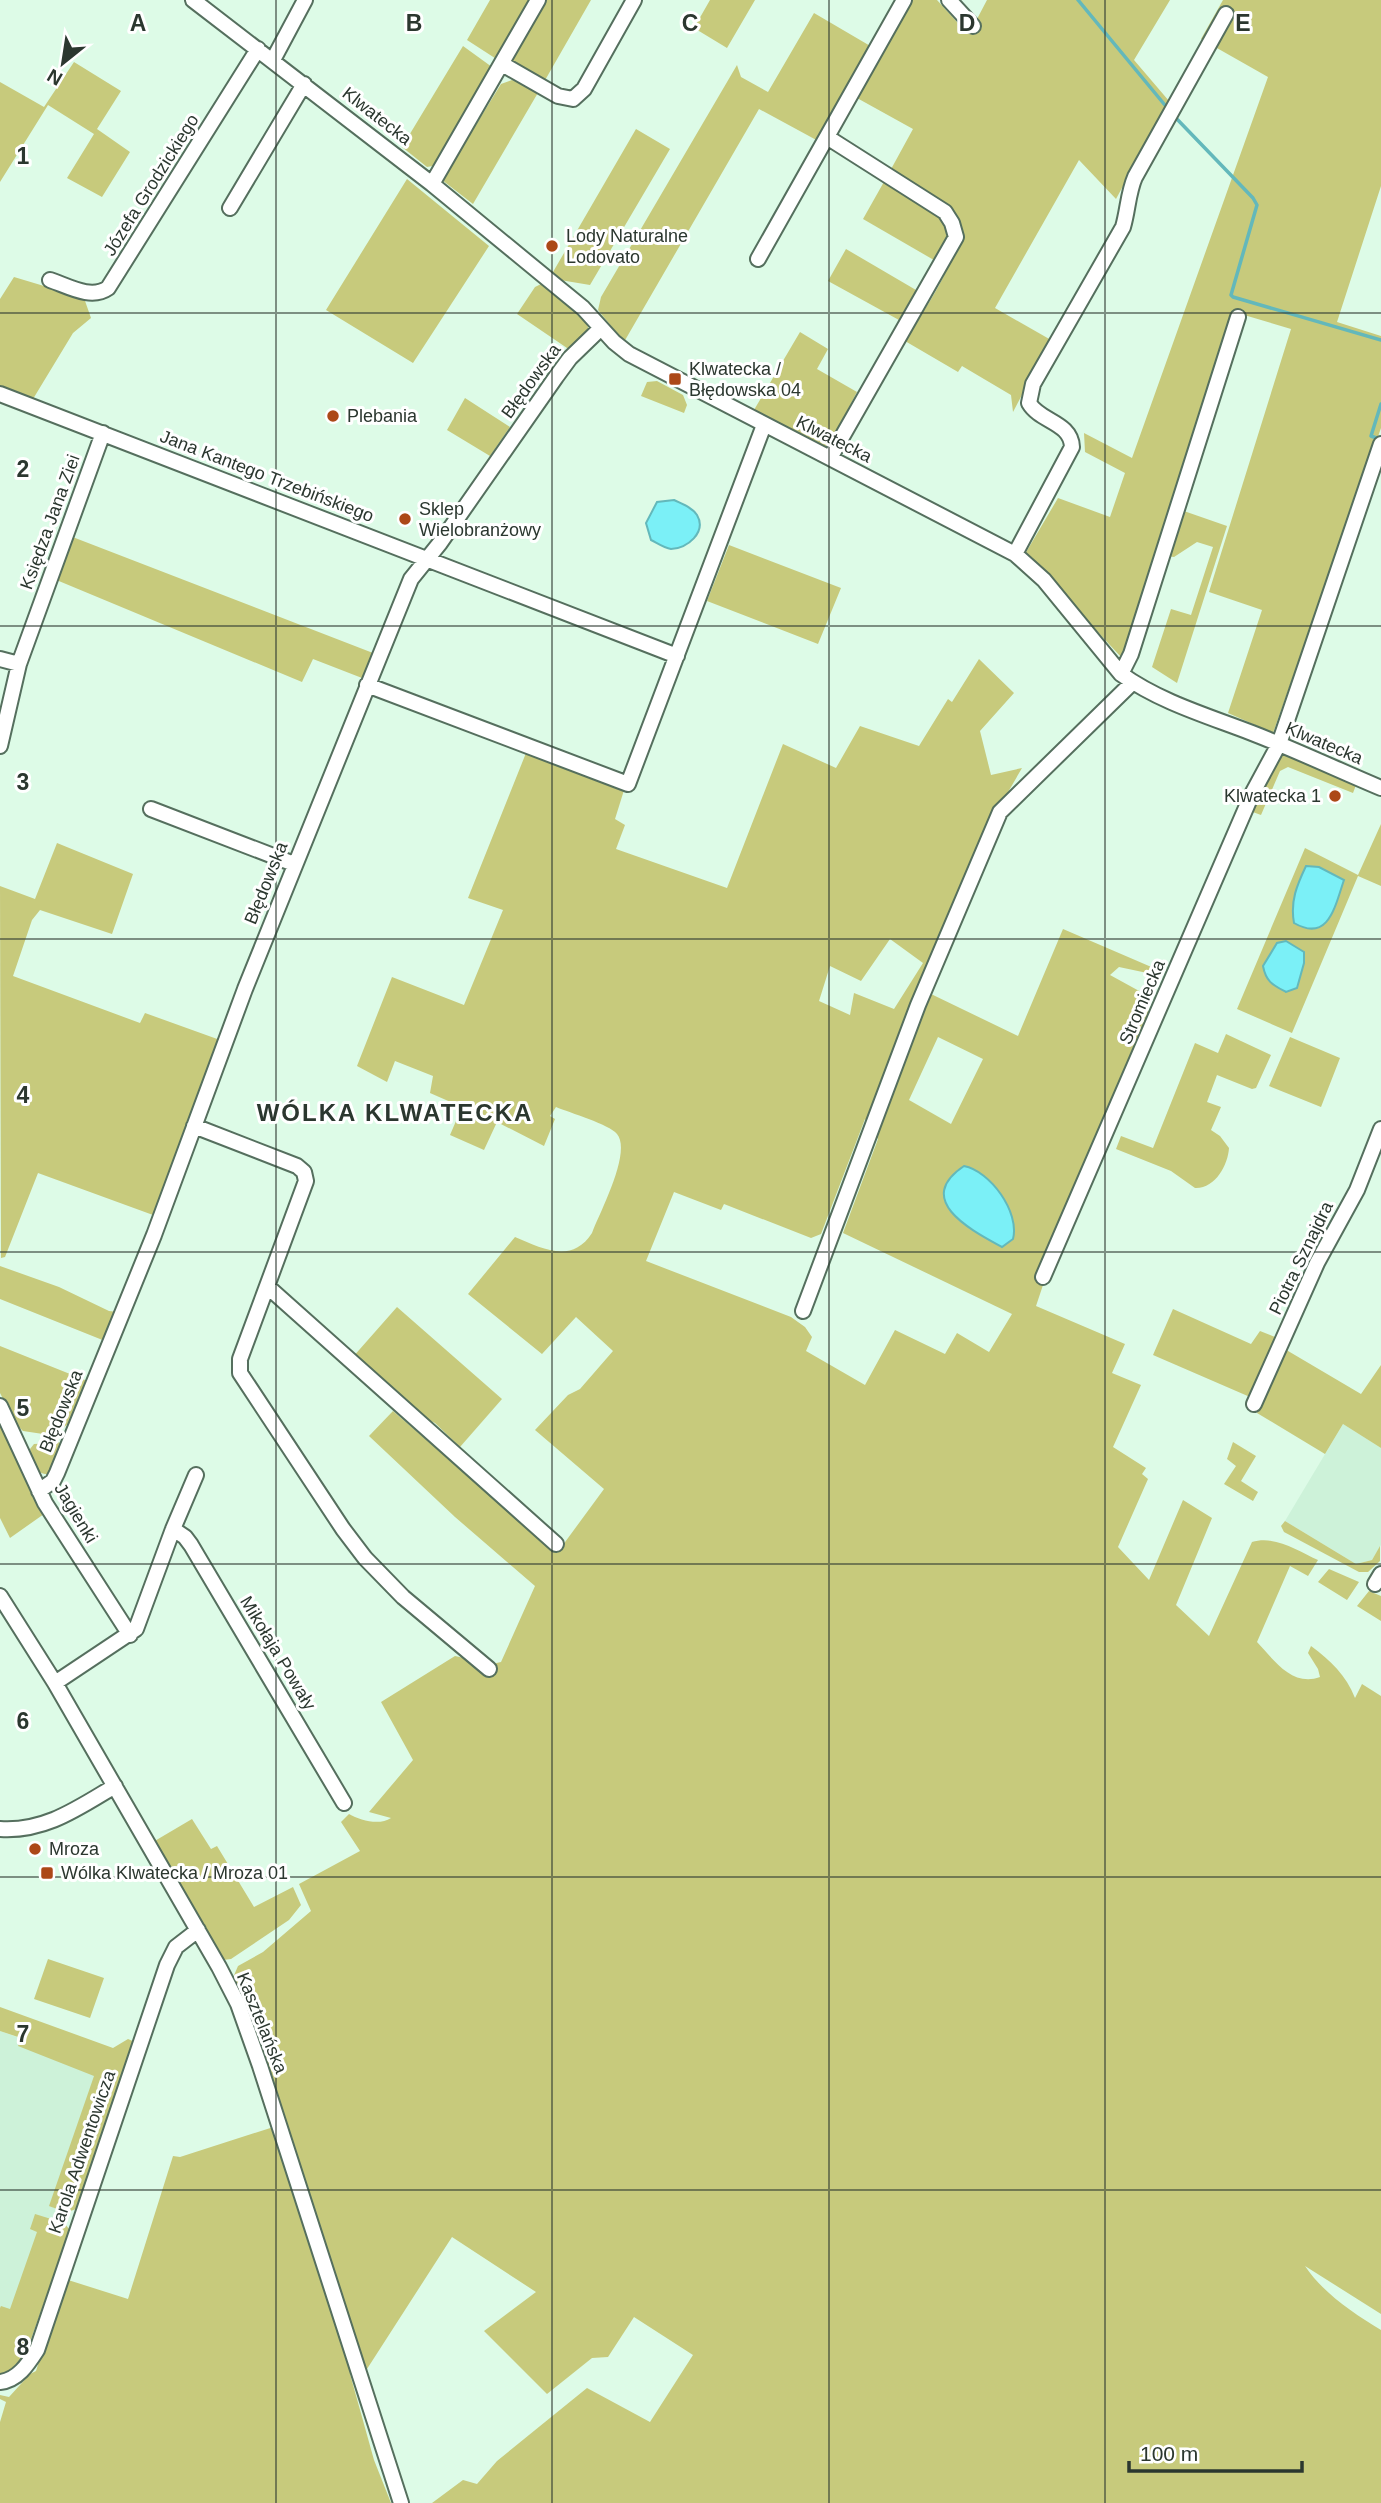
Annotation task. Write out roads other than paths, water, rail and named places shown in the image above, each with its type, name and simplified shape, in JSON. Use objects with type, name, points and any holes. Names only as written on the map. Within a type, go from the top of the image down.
[{"type":"street","name":"Klwatecka","points":[[193,0],[432,184],[583,308],[629,354],[1015,554],[1044,580],[1127,678],[1162,698],[1381,788]]},
{"type":"street","points":[[273,60],[305,0]]},
{"type":"street","points":[[432,184],[538,0]]},
{"type":"street","points":[[502,64],[566,100],[573,99],[584,89],[634,0]]},
{"type":"street","points":[[758,258],[904,0]]},
{"type":"street","points":[[949,0],[973,26]]},
{"type":"street","points":[[1015,554],[1072,447],[1069,435],[1063,429],[1033,410],[1029,403],[1030,393],[1123,227],[1130,188],[1226,14]]},
{"type":"street","name":"Józefa Grodzickiego","points":[[50,280],[88,293],[102,292],[108,288],[258,49]]},
{"type":"street","points":[[230,208],[304,84]]},
{"type":"street","points":[[827,137],[945,212],[956,237],[830,458]]},
{"type":"street","points":[[803,1311],[918,1005],[1000,812],[1127,678],[1131,654],[1238,317]]},
{"type":"street","name":"Błędowska","points":[[39,1491],[52,1481],[57,1473],[154,1235],[294,864],[411,579],[570,358],[601,327]]},
{"type":"street","name":"Jana Kantego Trzebińskiego","points":[[0,394],[677,656]]},
{"type":"street","points":[[366,685],[628,785],[764,425]]},
{"type":"street","name":"Księdza Jana Ziei","points":[[0,746],[19,664],[103,433]]},
{"type":"street","name":"Stromiecka","points":[[1043,1278],[1252,794],[1279,744],[1381,445]]},
{"type":"street","points":[[0,659],[19,664]]},
{"type":"street","points":[[151,809],[294,864]]},
{"type":"street","points":[[194,1126],[288,1162],[304,1172],[305,1189],[239,1366],[243,1379],[365,1558],[403,1597],[489,1669]]},
{"type":"street","name":"Piotra Sznajdra","points":[[1254,1404],[1317,1263],[1357,1190],[1381,1129]]},
{"type":"street","points":[[268,1287],[556,1544]]},
{"type":"street","name":"Jagienki","points":[[0,1406],[51,1514],[130,1635]]},
{"type":"street","points":[[55,1683],[130,1635],[140,1621],[173,1529],[196,1475]]},
{"type":"street","name":"Mikołaja Powały","points":[[173,1529],[191,1545],[344,1803]]},
{"type":"street","name":"Kasztelańska","points":[[0,1596],[55,1683],[198,1930],[227,1981],[248,2028],[401,2503]]},
{"type":"street","points":[[0,1829],[22,1829],[54,1821],[115,1786]]},
{"type":"street","name":"Karola Adwentowicza","points":[[0,2382],[11,2380],[17,2375],[37,2350],[97,2164],[167,1965],[176,1947],[198,1930]]},
{"type":"water","points":[[674,500],[695,512],[699,527],[689,543],[671,549],[651,540],[646,523],[657,502]]},
{"type":"water","points":[[1306,866],[1319,867],[1344,880],[1329,919],[1315,928],[1294,923],[1295,893]]},
{"type":"water","points":[[1286,941],[1304,952],[1304,963],[1297,988],[1286,992],[1271,982],[1263,966],[1277,943]]},
{"type":"water","points":[[964,1166],[974,1169],[993,1184],[1007,1205],[1014,1228],[1013,1239],[1002,1247],[963,1223],[945,1202],[944,1191],[950,1179]]},
{"type":"waterway","points":[[1078,0],[1169,110]]},
{"type":"waterway","points":[[1174,116],[1257,205],[1231,295],[1381,340]]},
{"type":"waterway","points":[[1379,439],[1371,436],[1381,404]]},
{"type":"place","name":"Lody Naturalne Lodovato","points":[[552,246]]},
{"type":"place","name":"Klwatecka / Błędowska 04","points":[[675,379]]},
{"type":"place","name":"Plebania","points":[[333,416]]},
{"type":"place","name":"Sklep Wielobranżowy","points":[[405,519]]},
{"type":"place","name":"Klwatecka 1","points":[[1335,796]]},
{"type":"place","name":"Mroza","points":[[35,1849]]},
{"type":"place","name":"Wólka Klwatecka / Mroza 01","points":[[47,1873]]},
{"type":"district","name":"WÓLKA KLWATECKA","points":[[395,1112]]}]
